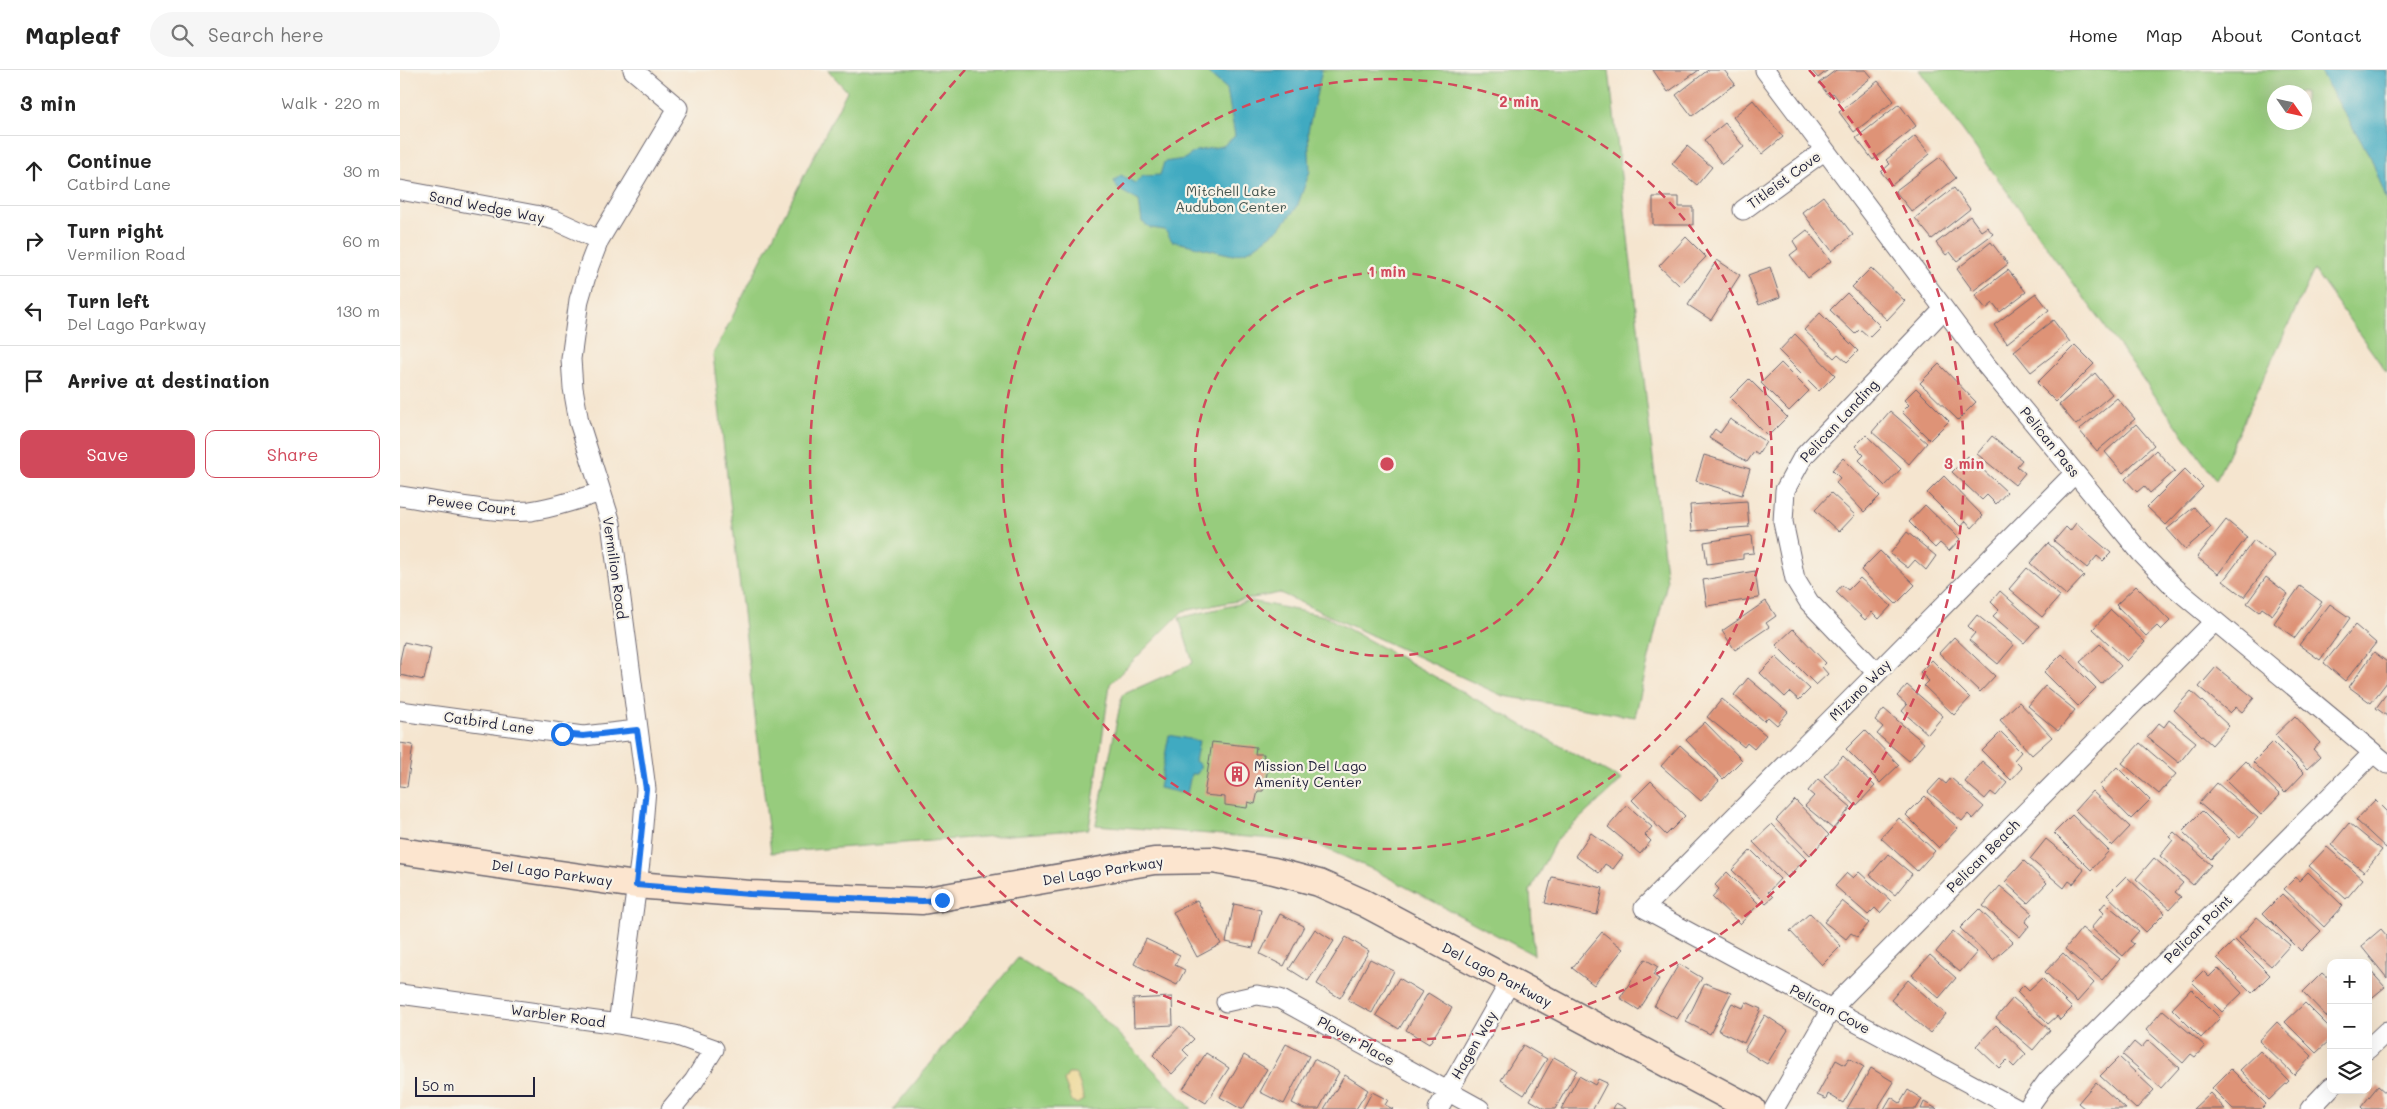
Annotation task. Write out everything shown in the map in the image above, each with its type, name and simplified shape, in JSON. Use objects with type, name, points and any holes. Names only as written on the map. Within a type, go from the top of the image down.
[{"type":"street","name":"Vermilion Road","points":[[618,1024],[646,789],[611,523],[579,422],[573,388],[571,359],[578,300],[600,240],[678,108],[633,70]]},
{"type":"street","name":"Pelican Pass","points":[[1765,70],[1986,365],[2141,552],[2173,586],[2380,759]]},
{"type":"street","name":"Titleist Cove","points":[[1743,210],[1825,150]]},
{"type":"street","name":"Sand Wedge Way","points":[[400,190],[535,215],[554,220],[600,240]]},
{"type":"street","name":"Pelican Landing","points":[[1878,672],[1809,602],[1795,579],[1783,522],[1785,490],[1802,457],[1944,309]]},
{"type":"street","name":"Mizuno Way","points":[[1644,908],[2075,473]]},
{"type":"street","name":"Pewee Court","points":[[400,496],[506,511],[529,511],[553,507],[601,492]]},
{"type":"street","name":"Pelican Beach","points":[[1774,1109],[1831,1010],[2215,621]]},
{"type":"street","name":"Catbird Lane","points":[[400,711],[583,736],[637,730]]},
{"type":"street","name":"Pelican Point","points":[[2027,1109],[2033,1097],[2048,1080],[2380,759]]},
{"type":"street","name":"Del Lago Parkway","points":[[400,851],[636,885],[750,894],[922,901],[1154,861],[1213,860],[1274,871],[1319,883],[1364,903],[1752,1109]]},
{"type":"street","name":"Pelican Cove","points":[[1644,908],[2017,1109]]},
{"type":"street","name":"Hagen Way","points":[[1438,1109],[1510,982]]},
{"type":"street","name":"Warbler Road","points":[[400,994],[618,1024],[675,1035],[714,1049],[694,1081],[671,1109]]},
{"type":"street","name":"Plover Place","points":[[1226,1002],[1241,997],[1257,995],[1280,999],[1480,1109]]},
{"type":"street","points":[[2372,1045],[2387,1031]]},
{"type":"street","points":[[2310,1109],[2327,1091]]},
{"type":"green space","name":"Mitchell Lake Audubon Center","points":[[828,70],[1609,70],[1667,582],[1635,717],[1503,696],[1280,593],[1183,611],[1110,684],[1089,829],[771,853],[713,355],[847,91]]},
{"type":"green space","points":[[1919,70],[2387,70],[2387,373],[2314,270],[2216,480]]},
{"type":"green space","points":[[1251,601],[1325,616],[1622,780],[1556,840],[1530,891],[1534,955],[1374,870],[1311,842],[1096,825],[1122,695],[1193,663],[1179,618]]},
{"type":"green space","points":[[1018,958],[1082,997],[1192,1109],[893,1109]]},
{"type":"sand","points":[[1068,1074],[1075,1074],[1078,1079],[1083,1100],[1077,1104],[1072,1101],[1064,1081]]},
{"type":"water","points":[[1196,70],[1322,70],[1308,131],[1310,171],[1297,207],[1279,229],[1250,250],[1233,255],[1172,241],[1165,230],[1151,228],[1142,222],[1139,201],[1118,189],[1114,181],[1121,175],[1135,183],[1143,176],[1160,175],[1164,162],[1184,159],[1196,151],[1223,146],[1235,136],[1227,89],[1206,71]]},
{"type":"water","points":[[2319,70],[2387,70],[2387,201],[2371,158]]},
{"type":"water","points":[[1169,735],[1199,741],[1195,761],[1200,765],[1200,769],[1197,774],[1191,774],[1187,794],[1159,788]]},
{"type":"building","points":[[1653,70],[1699,70],[1668,92]]},
{"type":"building","points":[[1708,70],[1724,70],[1735,84],[1692,116],[1676,95]]},
{"type":"building","points":[[1811,70],[1828,70],[1818,78]]},
{"type":"building","points":[[1836,70],[1866,70],[1872,77],[1840,102],[1833,93],[1829,96],[1819,83]]},
{"type":"building","points":[[1878,81],[1894,101],[1854,132],[1839,112]]},
{"type":"building","points":[[1753,100],[1783,137],[1762,154],[1733,117]]},
{"type":"building","points":[[1899,104],[1916,126],[1873,160],[1856,138]]},
{"type":"building","points":[[1725,123],[1744,147],[1722,164],[1704,140]]},
{"type":"building","points":[[1915,136],[1930,154],[1892,185],[1881,172],[1890,164],[1886,160]]},
{"type":"building","points":[[1687,146],[1712,167],[1697,185],[1672,164]]},
{"type":"building","points":[[1940,157],[1956,178],[1912,212],[1895,191]]},
{"type":"building","points":[[1954,188],[1970,209],[1932,239],[1915,218]]},
{"type":"building","points":[[1823,196],[1853,235],[1832,251],[1802,212]]},
{"type":"building","points":[[1653,197],[1679,197],[1679,207],[1693,207],[1693,225],[1653,225]]},
{"type":"building","points":[[1970,216],[1981,231],[1987,227],[1993,234],[1957,261],[1950,252],[1946,255],[1936,243]]},
{"type":"building","points":[[1807,230],[1831,261],[1808,278],[1790,255],[1798,249],[1793,241]]},
{"type":"building","points":[[1686,237],[1706,257],[1679,285],[1659,266]]},
{"type":"building","points":[[1991,242],[2008,264],[1973,291],[1957,269]]},
{"type":"building","points":[[1717,260],[1740,275],[1711,320],[1688,305]]},
{"type":"building","points":[[1770,267],[1780,297],[1759,305],[1748,275]]},
{"type":"building","points":[[1871,268],[1905,301],[1887,320],[1852,287]]},
{"type":"building","points":[[2008,270],[2026,292],[2000,312],[1993,303],[1986,309],[1975,295]]},
{"type":"building","points":[[1847,293],[1880,326],[1869,337],[1860,329],[1855,334],[1830,310]]},
{"type":"building","points":[[2036,293],[2049,310],[2007,343],[1994,325]]},
{"type":"building","points":[[1820,313],[1858,351],[1847,362],[1838,354],[1834,358],[1804,330]]},
{"type":"building","points":[[2053,320],[2070,342],[2031,372],[2014,351]]},
{"type":"building","points":[[1795,334],[1835,375],[1819,391],[1779,351]]},
{"type":"building","points":[[2075,345],[2094,364],[2056,402],[2037,383]]},
{"type":"building","points":[[1781,363],[1809,391],[1789,411],[1761,383]]},
{"type":"building","points":[[1939,364],[1976,402],[1958,420],[1920,383]]},
{"type":"building","points":[[2095,373],[2112,394],[2076,425],[2059,405]]},
{"type":"building","points":[[1749,379],[1787,417],[1768,436],[1730,398]]},
{"type":"building","points":[[1916,388],[1949,421],[1930,440],[1902,412],[1909,405],[1904,400]]},
{"type":"building","points":[[2117,398],[2135,419],[2097,451],[2079,430]]},
{"type":"building","points":[[1890,411],[1927,443],[1909,464],[1872,432]]},
{"type":"building","points":[[1730,419],[1766,442],[1758,455],[1754,452],[1747,462],[1709,438],[1715,429],[1720,433]]},
{"type":"building","points":[[2136,424],[2154,445],[2123,473],[2105,452]]},
{"type":"building","points":[[1866,435],[1901,469],[1885,486],[1859,460],[1864,455],[1855,446]]},
{"type":"building","points":[[1992,436],[2022,460],[2017,466],[2025,473],[2015,485],[1977,454]]},
{"type":"building","points":[[2156,450],[2175,471],[2150,493],[2144,486],[2137,492],[2125,479]]},
{"type":"building","points":[[1704,455],[1750,469],[1742,495],[1696,481]]},
{"type":"building","points":[[1968,456],[2007,492],[1996,504],[1987,495],[1982,500],[1952,472]]},
{"type":"building","points":[[1843,458],[1880,496],[1864,512],[1836,483],[1840,478],[1832,470]]},
{"type":"building","points":[[2185,469],[2203,487],[2166,525],[2147,507]]},
{"type":"building","points":[[1944,476],[1983,516],[1972,528],[1966,521],[1961,527],[1927,493]]},
{"type":"building","points":[[1831,493],[1855,515],[1839,532],[1815,510]]},
{"type":"building","points":[[1747,501],[1749,527],[1692,531],[1690,505]]},
{"type":"building","points":[[1925,505],[1960,539],[1949,551],[1940,543],[1935,548],[1909,522]]},
{"type":"building","points":[[2194,507],[2211,527],[2185,549],[2167,529]]},
{"type":"building","points":[[2226,520],[2247,537],[2218,574],[2197,557]]},
{"type":"building","points":[[2076,523],[2111,553],[2103,561],[2097,556],[2087,568],[2054,541],[2066,527],[2070,531]]},
{"type":"building","points":[[1907,532],[1936,556],[1926,570],[1915,560],[1908,568],[1890,554]]},
{"type":"building","points":[[1752,535],[1754,553],[1743,554],[1743,559],[1707,564],[1704,542]]},
{"type":"building","points":[[2254,540],[2275,556],[2244,597],[2223,581]]},
{"type":"building","points":[[2048,543],[2084,576],[2066,595],[2030,563]]},
{"type":"building","points":[[1880,551],[1915,585],[1896,604],[1861,570]]},
{"type":"building","points":[[2027,568],[2060,596],[2042,617],[2009,589]]},
{"type":"building","points":[[1755,571],[1759,598],[1707,606],[1703,580]]},
{"type":"building","points":[[2266,577],[2288,594],[2272,615],[2262,608],[2259,612],[2247,603]]},
{"type":"building","points":[[1860,578],[1891,606],[1879,619],[1872,612],[1865,620],[1836,592],[1842,585],[1848,590]]},
{"type":"building","points":[[2136,586],[2170,621],[2161,630],[2157,626],[2146,636],[2116,605]]},
{"type":"building","points":[[2300,586],[2322,602],[2295,638],[2274,623]]},
{"type":"building","points":[[2000,591],[2039,626],[2024,643],[1993,616],[1999,610],[1991,602]]},
{"type":"building","points":[[1766,601],[1776,616],[1766,623],[1769,627],[1735,650],[1722,631]]},
{"type":"building","points":[[2330,604],[2350,618],[2320,660],[2299,645]]},
{"type":"building","points":[[2111,610],[2145,642],[2127,661],[2093,629]]},
{"type":"building","points":[[1977,615],[2014,645],[1998,664],[1969,640],[1975,633],[1968,626]]},
{"type":"building","points":[[2355,625],[2376,643],[2345,681],[2324,663]]},
{"type":"building","points":[[1793,629],[1826,663],[1822,667],[1828,674],[1816,685],[1776,645]]},
{"type":"building","points":[[1954,637],[1995,676],[1980,692],[1939,653]]},
{"type":"building","points":[[404,642],[431,648],[424,680],[400,675],[400,660]]},
{"type":"building","points":[[2100,644],[2121,666],[2101,684],[2080,662]]},
{"type":"building","points":[[2374,652],[2387,662],[2387,682],[2371,703],[2349,687]]},
{"type":"building","points":[[2062,654],[2096,688],[2078,706],[2044,672]]},
{"type":"building","points":[[1776,657],[1810,689],[1799,700],[1790,692],[1785,697],[1760,673]]},
{"type":"building","points":[[1932,660],[1970,698],[1954,715],[1924,686],[1929,681],[1920,672]]},
{"type":"building","points":[[2216,667],[2254,698],[2242,712],[2236,707],[2230,713],[2199,687]]},
{"type":"building","points":[[1748,678],[1788,712],[1777,725],[1768,717],[1764,721],[1734,695]]},
{"type":"building","points":[[1907,685],[1943,716],[1928,734],[1902,711],[1907,705],[1897,696]]},
{"type":"building","points":[[2045,686],[2075,710],[2058,731],[2028,706]]},
{"type":"building","points":[[2191,691],[2229,726],[2212,745],[2174,710]]},
{"type":"building","points":[[2387,693],[2387,716],[2376,708]]},
{"type":"building","points":[[1722,699],[1766,735],[1754,749],[1747,743],[1744,747],[1707,717]]},
{"type":"building","points":[[2019,702],[2052,737],[2032,755],[2000,720]]},
{"type":"building","points":[[1884,709],[1924,743],[1909,761],[1877,734],[1883,727],[1875,720]]},
{"type":"building","points":[[2295,716],[2320,743],[2313,749],[2320,757],[2307,769],[2275,735]]},
{"type":"building","points":[[2169,720],[2196,742],[2179,763],[2147,737],[2159,723],[2164,727]]},
{"type":"building","points":[[1705,722],[1742,760],[1723,779],[1686,740]]},
{"type":"building","points":[[1865,730],[1899,765],[1880,783],[1846,749]]},
{"type":"building","points":[[2001,732],[2021,752],[2014,760],[2022,768],[2011,780],[1982,751]]},
{"type":"building","name":"Mission Del Lago Amenity Center","points":[[1212,742],[1256,747],[1255,754],[1264,754],[1262,768],[1268,769],[1263,791],[1258,791],[1255,804],[1248,802],[1247,808],[1225,805],[1225,797],[1204,795]]},
{"type":"building","points":[[2273,742],[2304,773],[2285,793],[2253,762]]},
{"type":"building","points":[[400,743],[413,745],[407,787],[400,786]]},
{"type":"building","points":[[2140,743],[2176,774],[2159,794],[2122,763]]},
{"type":"building","points":[[1680,745],[1719,781],[1701,801],[1661,766]]},
{"type":"building","points":[[1843,756],[1875,786],[1856,806],[1824,776]]},
{"type":"building","points":[[1982,761],[2007,783],[1996,796],[1991,792],[1985,799],[1965,782]]},
{"type":"building","points":[[2245,761],[2280,795],[2261,815],[2226,781]]},
{"type":"building","points":[[2117,767],[2150,800],[2131,819],[2099,786]]},
{"type":"building","points":[[1951,778],[1984,807],[1973,819],[1968,814],[1962,821],[1928,792],[1940,779],[1946,784]]},
{"type":"building","points":[[1818,779],[1851,807],[1833,829],[1805,806],[1814,796],[1808,791]]},
{"type":"building","points":[[1651,781],[1685,816],[1666,835],[1632,800]]},
{"type":"building","points":[[2217,783],[2258,818],[2240,838],[2199,803]]},
{"type":"building","points":[[2092,791],[2130,827],[2112,846],[2075,810]]},
{"type":"building","points":[[1925,796],[1958,828],[1939,848],[1906,815]]},
{"type":"building","points":[[1795,800],[1829,835],[1810,855],[1776,820]]},
{"type":"building","points":[[2375,800],[2387,812],[2387,849],[2356,820]]},
{"type":"building","points":[[1627,805],[1652,827],[1645,835],[1651,841],[1640,854],[1608,827]]},
{"type":"building","points":[[2202,811],[2230,839],[2211,859],[2182,831]]},
{"type":"building","points":[[2072,815],[2109,851],[2091,870],[2054,833]]},
{"type":"building","points":[[1899,818],[1935,851],[1917,871],[1881,838]]},
{"type":"building","points":[[2349,823],[2382,850],[2364,872],[2331,845]]},
{"type":"building","points":[[1772,824],[1806,859],[1787,877],[1753,842]]},
{"type":"building","points":[[2174,832],[2211,865],[2193,885],[2160,856],[2173,840],[2169,837]]},
{"type":"building","points":[[1591,833],[1623,856],[1613,869],[1605,864],[1599,873],[1575,856]]},
{"type":"building","points":[[2046,839],[2084,870],[2073,884],[2069,881],[2064,888],[2030,859]]},
{"type":"building","points":[[2327,847],[2363,879],[2346,899],[2309,866]]},
{"type":"building","points":[[1751,850],[1780,879],[1768,892],[1773,897],[1766,903],[1732,870]]},
{"type":"building","points":[[1888,854],[1912,874],[1895,895],[1870,875]]},
{"type":"building","points":[[2154,858],[2183,883],[2175,892],[2181,897],[2170,909],[2136,879]]},
{"type":"building","points":[[2024,861],[2047,883],[2028,903],[2005,882]]},
{"type":"building","points":[[1727,872],[1759,904],[1740,924],[1712,897],[1719,889],[1715,885]]},
{"type":"building","points":[[1859,872],[1891,901],[1880,913],[1875,908],[1868,915],[1835,886],[1847,873],[1853,878]]},
{"type":"building","points":[[2308,872],[2343,906],[2324,927],[2284,889],[2296,877],[2299,881]]},
{"type":"building","points":[[2126,876],[2165,913],[2146,932],[2107,895]]},
{"type":"building","points":[[1552,877],[1603,888],[1597,915],[1545,903]]},
{"type":"building","points":[[2000,886],[2032,913],[2025,922],[2029,926],[2020,937],[1983,906]]},
{"type":"building","points":[[2282,894],[2321,931],[2301,951],[2263,913]]},
{"type":"building","points":[[1197,900],[1221,944],[1197,957],[1173,912]]},
{"type":"building","points":[[1842,901],[1869,923],[1857,937],[1851,933],[1846,939],[1824,922]]},
{"type":"building","points":[[2105,903],[2139,931],[2130,941],[2134,944],[2123,956],[2091,928],[2104,913],[2100,909]]},
{"type":"building","points":[[1234,904],[1261,910],[1253,948],[1226,942]]},
{"type":"building","points":[[1979,909],[2013,942],[1993,960],[1960,928]]},
{"type":"building","points":[[1810,913],[1841,946],[1822,965],[1790,931]]},
{"type":"building","points":[[1280,914],[1304,926],[1284,966],[1260,954]]},
{"type":"building","points":[[2257,917],[2290,945],[2271,966],[2239,938]]},
{"type":"building","points":[[2082,928],[2120,959],[2102,980],[2065,949]]},
{"type":"building","points":[[1315,929],[1334,941],[1308,981],[1289,969]]},
{"type":"building","points":[[2381,929],[2387,936],[2387,978],[2372,959],[2361,946]]},
{"type":"building","points":[[1953,931],[1977,952],[1960,972],[1936,952]]},
{"type":"building","points":[[1602,932],[1623,949],[1594,985],[1572,968]]},
{"type":"building","points":[[1346,937],[1369,951],[1340,998],[1317,984]]},
{"type":"building","points":[[1146,939],[1180,955],[1175,965],[1185,970],[1177,985],[1134,964]]},
{"type":"building","points":[[2235,940],[2270,975],[2252,993],[2217,958]]},
{"type":"building","points":[[2063,953],[2094,983],[2077,1002],[2045,972]]},
{"type":"building","points":[[1930,955],[1956,978],[1939,998],[1912,975]]},
{"type":"building","points":[[1370,959],[1394,971],[1372,1013],[1348,1000]]},
{"type":"building","points":[[1645,959],[1658,967],[1653,975],[1659,979],[1639,1010],[1620,998]]},
{"type":"building","points":[[1679,964],[1702,978],[1677,1019],[1654,1006]]},
{"type":"building","points":[[2218,968],[2242,993],[2222,1012],[2192,982],[2203,971],[2209,977]]},
{"type":"building","points":[[2372,972],[2385,987],[2372,998]]},
{"type":"building","points":[[2322,973],[2327,977],[2327,1017],[2303,992]]},
{"type":"building","points":[[1399,978],[1422,992],[1399,1029],[1376,1015]]},
{"type":"building","points":[[2042,978],[2072,1008],[2060,1020],[2057,1016],[2048,1024],[2017,992],[2024,985],[2029,990]]},
{"type":"building","points":[[1908,980],[1946,1014],[1930,1033],[1891,1000]]},
{"type":"building","points":[[1705,983],[1731,993],[1710,1034],[1686,1022]]},
{"type":"building","points":[[2191,989],[2220,1018],[2201,1038],[2172,1009]]},
{"type":"building","points":[[1428,993],[1452,1008],[1429,1044],[1406,1030]]},
{"type":"building","points":[[1172,997],[1173,1025],[1134,1027],[1133,999]]},
{"type":"building","points":[[2013,998],[2050,1030],[2033,1050],[1996,1018]]},
{"type":"building","points":[[1746,1002],[1761,1009],[1744,1043],[1718,1030],[1732,1003],[1743,1008]]},
{"type":"building","points":[[2305,1003],[2327,1025],[2327,1043],[2316,1053],[2285,1022]]},
{"type":"building","points":[[2163,1010],[2205,1046],[2195,1057],[2191,1054],[2183,1063],[2146,1030]]},
{"type":"building","points":[[1765,1015],[1788,1030],[1767,1064],[1744,1050]]},
{"type":"building","points":[[2277,1022],[2312,1056],[2294,1075],[2259,1041]]},
{"type":"building","points":[[1996,1025],[2026,1054],[2014,1067],[2007,1060],[1999,1068],[1976,1046]]},
{"type":"building","points":[[1180,1026],[1194,1039],[1183,1050],[1189,1056],[1172,1074],[1153,1055]]},
{"type":"building","points":[[2148,1040],[2179,1068],[2161,1088],[2123,1055],[2134,1042],[2141,1048]]},
{"type":"building","points":[[1286,1044],[1309,1056],[1284,1104],[1260,1092]]},
{"type":"building","points":[[1523,1045],[1547,1059],[1524,1095],[1501,1080]]},
{"type":"building","points":[[2260,1051],[2289,1081],[2269,1100],[2240,1070]]},
{"type":"building","points":[[1206,1053],[1229,1068],[1206,1103],[1183,1089]]},
{"type":"building","points":[[1244,1055],[1267,1069],[1243,1109],[1241,1109],[1220,1097]]},
{"type":"building","points":[[1554,1057],[1577,1070],[1555,1109],[1546,1109],[1530,1100]]},
{"type":"building","points":[[2119,1057],[2154,1090],[2136,1109],[2100,1076]]},
{"type":"building","points":[[1849,1058],[1864,1067],[1843,1103],[1828,1094],[1826,1099],[1817,1095],[1836,1060],[1845,1065]]},
{"type":"building","points":[[1314,1059],[1339,1072],[1319,1109],[1304,1109],[1292,1103]]},
{"type":"building","points":[[1871,1068],[1894,1082],[1877,1109],[1847,1109]]},
{"type":"building","points":[[2231,1069],[2266,1104],[2261,1109],[2233,1109],[2212,1088]]},
{"type":"building","points":[[1345,1075],[1368,1090],[1356,1109],[1324,1109]]},
{"type":"building","points":[[1579,1076],[1595,1085],[1598,1079],[1607,1083],[1593,1109],[1561,1109]]},
{"type":"building","points":[[2096,1082],[2126,1109],[2085,1109],[2078,1103]]},
{"type":"building","points":[[2378,1086],[2387,1094],[2387,1109],[2363,1109],[2361,1107]]},
{"type":"building","points":[[1908,1090],[1922,1099],[1916,1109],[1884,1109],[1891,1097],[1900,1103]]},
{"type":"building","points":[[1372,1092],[1388,1100],[1385,1105],[1393,1109],[1363,1109]]},
{"type":"building","points":[[2210,1093],[2225,1109],[2193,1109]]},
{"type":"building","points":[[1924,1102],[1937,1109],[1921,1109]]},
{"type":"building","points":[[1616,1103],[1627,1109],[1613,1109]]},
{"type":"place","name":"Mission Del Lago Amenity Center","points":[[1237,774]]},
{"type":"route","points":[[562,734],[583,736],[637,730],[646,789],[640,862],[636,885],[750,894],[922,901],[942,900]]}]
